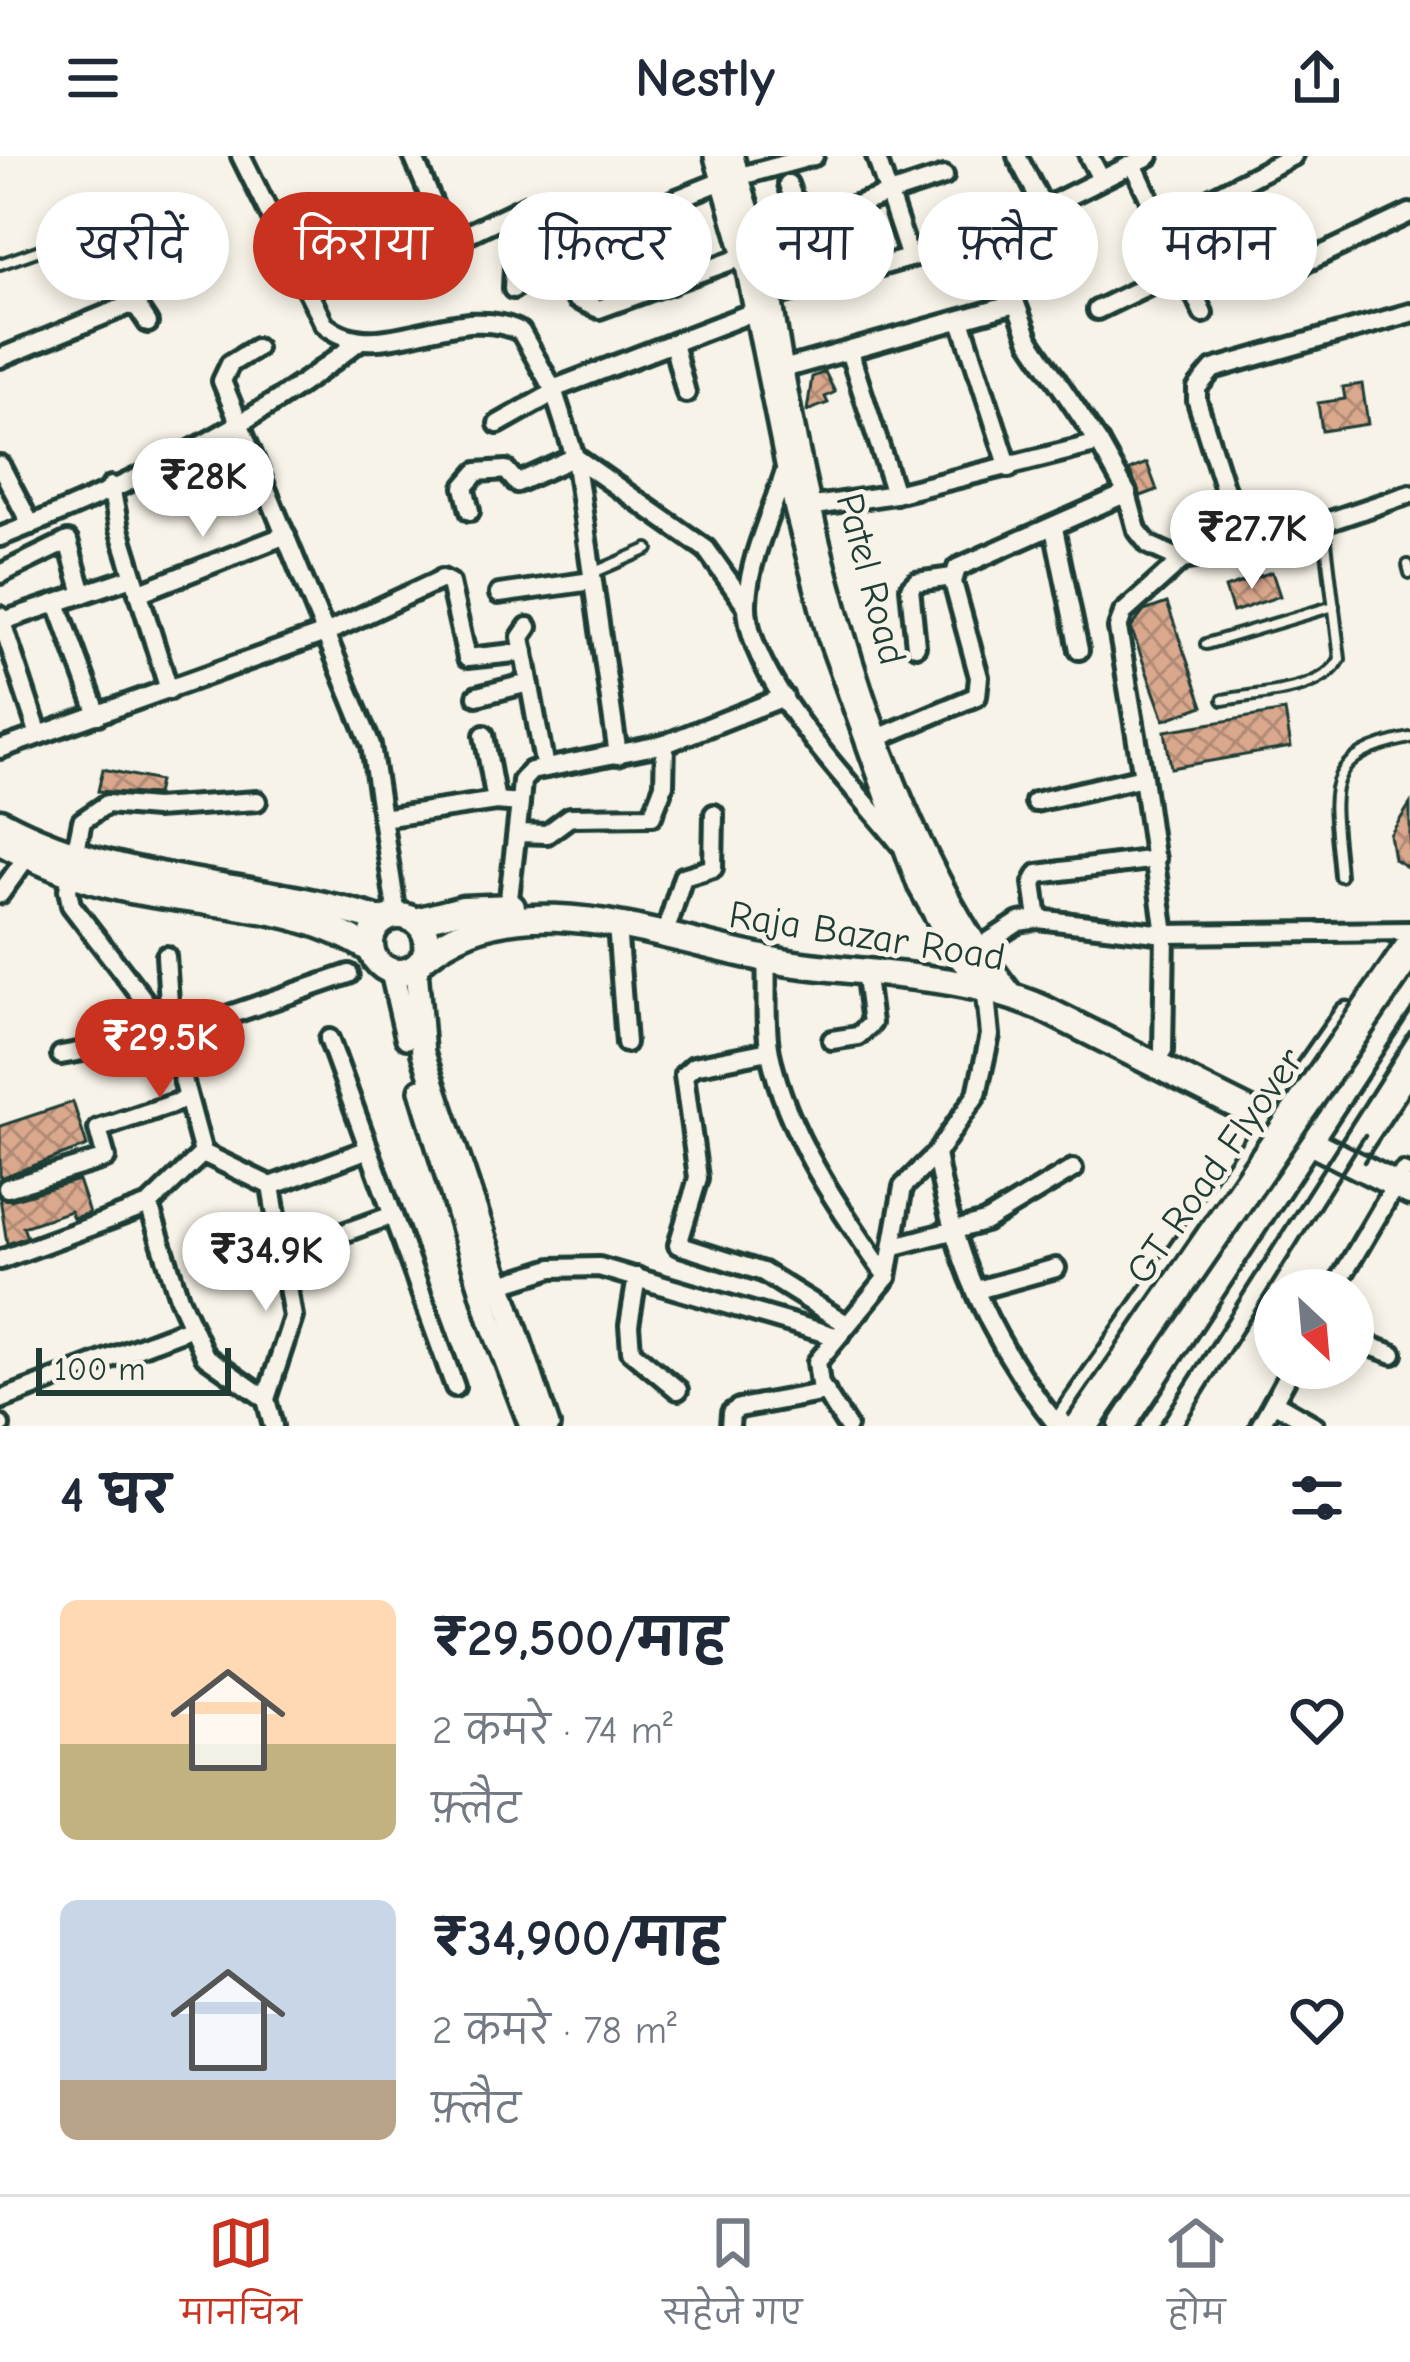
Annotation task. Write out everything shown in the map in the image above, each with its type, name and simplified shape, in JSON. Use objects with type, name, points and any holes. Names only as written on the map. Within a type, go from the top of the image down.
[{"type":"highway","name":"GT Road Flyover","points":[[1082,1426],[1410,949]]},
{"type":"highway","name":"GT Road Flyover","points":[[1106,1426],[1410,976]]},
{"type":"main road","points":[[0,822],[32,849]]},
{"type":"main road","points":[[0,842],[32,849]]},
{"type":"main road","name":"Raja Bazar Road","points":[[32,849],[123,889],[308,910],[342,919],[399,919],[508,907],[623,911],[769,949],[984,973],[1059,1001],[1163,1052],[1311,1138],[1404,1182]]},
{"type":"main road","points":[[342,919],[379,965],[411,966],[427,938],[399,919],[373,934],[371,950]]},
{"type":"main road","name":"Raja Bazar Road","points":[[411,966],[452,935],[484,924],[566,920],[617,925],[766,959],[865,970],[984,973],[1273,1117]]},
{"type":"main road","points":[[1059,1426],[1273,1117],[1410,930]]},
{"type":"main road","points":[[1122,1426],[1410,986]]},
{"type":"street","points":[[241,156],[308,300],[339,337],[358,342]]},
{"type":"street","points":[[413,156],[447,237],[460,237],[498,220]]},
{"type":"street","name":"Patel Road","points":[[716,156],[730,171],[760,303],[787,465],[933,878],[984,973]]},
{"type":"street","points":[[686,192],[730,171],[814,156]]},
{"type":"street","points":[[876,156],[887,192]]},
{"type":"street","points":[[1017,156],[1036,192]]},
{"type":"street","points":[[1089,156],[1101,179]]},
{"type":"street","points":[[1223,192],[1293,156]]},
{"type":"street","points":[[1073,192],[1141,160],[1153,192]]},
{"type":"street","name":"Patel Road","points":[[730,171],[736,205]]},
{"type":"street","points":[[894,192],[944,176]]},
{"type":"street","points":[[788,184],[791,192]]},
{"type":"street","points":[[894,211],[909,255]]},
{"type":"street","points":[[1317,257],[1410,213]]},
{"type":"street","points":[[498,424],[553,391],[760,303],[918,253]]},
{"type":"street","points":[[1097,310],[1122,298]]},
{"type":"street","points":[[581,300],[590,308],[617,300]]},
{"type":"street","name":"Patel Road","points":[[759,300],[783,369],[829,636],[904,849],[984,973]]},
{"type":"street","points":[[1014,300],[1051,380],[1099,443],[1127,493],[1137,530],[1149,545],[1182,560]]},
{"type":"street","points":[[1197,300],[1203,313]]},
{"type":"street","points":[[783,369],[850,354],[1015,304]]},
{"type":"street","points":[[0,358],[129,305],[138,308],[148,323]]},
{"type":"street","points":[[1244,550],[1197,401],[1202,379],[1213,369],[1410,313]]},
{"type":"street","points":[[961,320],[1009,468]]},
{"type":"street","points":[[0,537],[176,461],[237,426],[358,342],[461,322],[507,325],[533,346],[575,457],[618,755]]},
{"type":"street","points":[[673,343],[686,393]]},
{"type":"street","points":[[256,348],[222,374],[237,426],[328,632],[371,745],[399,919]]},
{"type":"street","points":[[850,354],[895,494]]},
{"type":"street","points":[[804,507],[895,494],[1099,443]]},
{"type":"street","points":[[575,457],[706,549],[746,605]]},
{"type":"street","points":[[470,511],[464,487],[477,472],[506,470],[517,483],[575,457]]},
{"type":"street","points":[[0,465],[31,525]]},
{"type":"street","points":[[787,465],[751,572],[746,605],[751,633],[784,697],[904,849]]},
{"type":"street","points":[[111,486],[135,585],[169,690]]},
{"type":"street","points":[[916,646],[910,588],[916,582],[953,577],[964,563],[1127,493]]},
{"type":"street","points":[[1163,1052],[1165,934],[1118,628],[1123,613],[1182,560],[1244,550],[1410,494]]},
{"type":"street","points":[[1054,528],[1079,650]]},
{"type":"street","points":[[39,735],[1,619],[83,594],[135,585],[286,536]]},
{"type":"street","points":[[0,574],[68,541],[83,594]]},
{"type":"street","points":[[499,594],[592,577]]},
{"type":"street","points":[[880,737],[977,696],[979,676],[953,577]]},
{"type":"street","points":[[0,749],[328,632],[442,579],[450,584],[464,656],[524,652]]},
{"type":"street","points":[[57,603],[98,715]]},
{"type":"street","points":[[528,627],[521,637],[545,768]]},
{"type":"street","points":[[477,696],[529,683]]},
{"type":"street","points":[[508,907],[526,776],[665,744],[720,727],[784,697]]},
{"type":"street","points":[[484,735],[496,801]]},
{"type":"street","points":[[517,833],[547,834],[570,818],[652,816],[664,785],[665,744]]},
{"type":"street","points":[[1035,802],[1143,777]]},
{"type":"street","points":[[171,1035],[80,921],[68,890],[82,821],[107,804],[155,808],[256,801]]},
{"type":"street","points":[[382,818],[496,801],[520,803]]},
{"type":"street","points":[[669,921],[683,877],[706,872],[715,863],[714,814]]},
{"type":"street","points":[[0,894],[32,849]]},
{"type":"street","points":[[1038,920],[1033,884],[1038,874],[1156,860]]},
{"type":"street","points":[[846,1425],[826,1393],[817,1362],[887,1277],[903,1187],[936,1154],[977,1094],[986,1066],[984,973],[1018,922],[1038,920],[1165,934],[1410,930]]},
{"type":"street","points":[[617,925],[626,1042]]},
{"type":"street","points":[[166,956],[171,1035],[203,1153],[271,1186],[366,1150]]},
{"type":"street","points":[[766,959],[769,1051],[824,1183],[887,1277]]},
{"type":"street","points":[[411,966],[409,999],[531,1426]]},
{"type":"street","points":[[832,1040],[868,1029],[865,970]]},
{"type":"street","points":[[61,1055],[171,1035],[350,974]]},
{"type":"street","points":[[329,1039],[454,1388]]},
{"type":"street","points":[[769,1051],[694,1066],[684,1075],[698,1178],[678,1245],[764,1272],[840,1330]]},
{"type":"street","points":[[7,1188],[106,1158],[98,1129],[187,1100]]},
{"type":"street","points":[[0,1260],[149,1205],[203,1153]]},
{"type":"street","points":[[936,1154],[955,1235],[1003,1353],[1059,1426]]},
{"type":"street","points":[[895,1246],[955,1235],[1023,1204],[1073,1169]]},
{"type":"street","points":[[1348,1269],[1404,1182]]},
{"type":"street","points":[[271,1186],[293,1317],[266,1399],[273,1426]]},
{"type":"street","points":[[149,1205],[205,1356],[266,1399]]},
{"type":"street","points":[[285,1254],[390,1216]]},
{"type":"street","points":[[491,1288],[574,1266],[637,1277],[840,1330]]},
{"type":"street","points":[[976,1290],[1056,1268]]},
{"type":"street","points":[[637,1277],[628,1324],[631,1351],[679,1390]]},
{"type":"street","points":[[491,1288],[548,1426]]},
{"type":"street","points":[[0,1400],[192,1327]]},
{"type":"street","points":[[1374,1347],[1393,1354]]},
{"type":"street","points":[[1260,1426],[1282,1389]]},
{"type":"street","points":[[730,1426],[731,1413],[739,1408],[826,1393]]},
{"type":"street","points":[[1275,1402],[1315,1426]]},
{"type":"lane","points":[[0,264],[36,251]]},
{"type":"lane","points":[[1222,700],[1328,675],[1340,659],[1324,525]]},
{"type":"lane","points":[[592,577],[648,549]]},
{"type":"lane","points":[[1206,644],[1334,606]]},
{"type":"lane","points":[[1340,876],[1334,790],[1351,757],[1366,747],[1410,738]]},
{"type":"building","points":[[825,372],[835,392],[825,397],[828,403],[807,411],[812,377]]},
{"type":"building","points":[[1362,384],[1368,424],[1322,431],[1318,403],[1345,399],[1343,387]]},
{"type":"building","points":[[1147,463],[1157,490],[1141,496],[1129,470]]},
{"type":"building","points":[[1272,572],[1280,596],[1233,612],[1225,588]]},
{"type":"building","points":[[1167,603],[1203,706],[1164,720],[1131,628],[1144,611]]},
{"type":"building","points":[[1285,711],[1291,747],[1171,768],[1165,731]]},
{"type":"building","points":[[103,769],[159,781],[156,795],[98,791]]},
{"type":"building","points":[[1410,804],[1410,869],[1394,859],[1390,835]]},
{"type":"building","points":[[73,1102],[87,1146],[0,1178],[0,1126]]},
{"type":"building","points":[[78,1180],[89,1213],[73,1218],[70,1211],[23,1227],[27,1237],[7,1244],[0,1198],[11,1200]]},
{"type":"railway","points":[[1159,1426],[1410,1032]]},
{"type":"railway","points":[[1364,1162],[1410,1092]]},
{"type":"railway","points":[[1183,1426],[1365,1135]]}]
